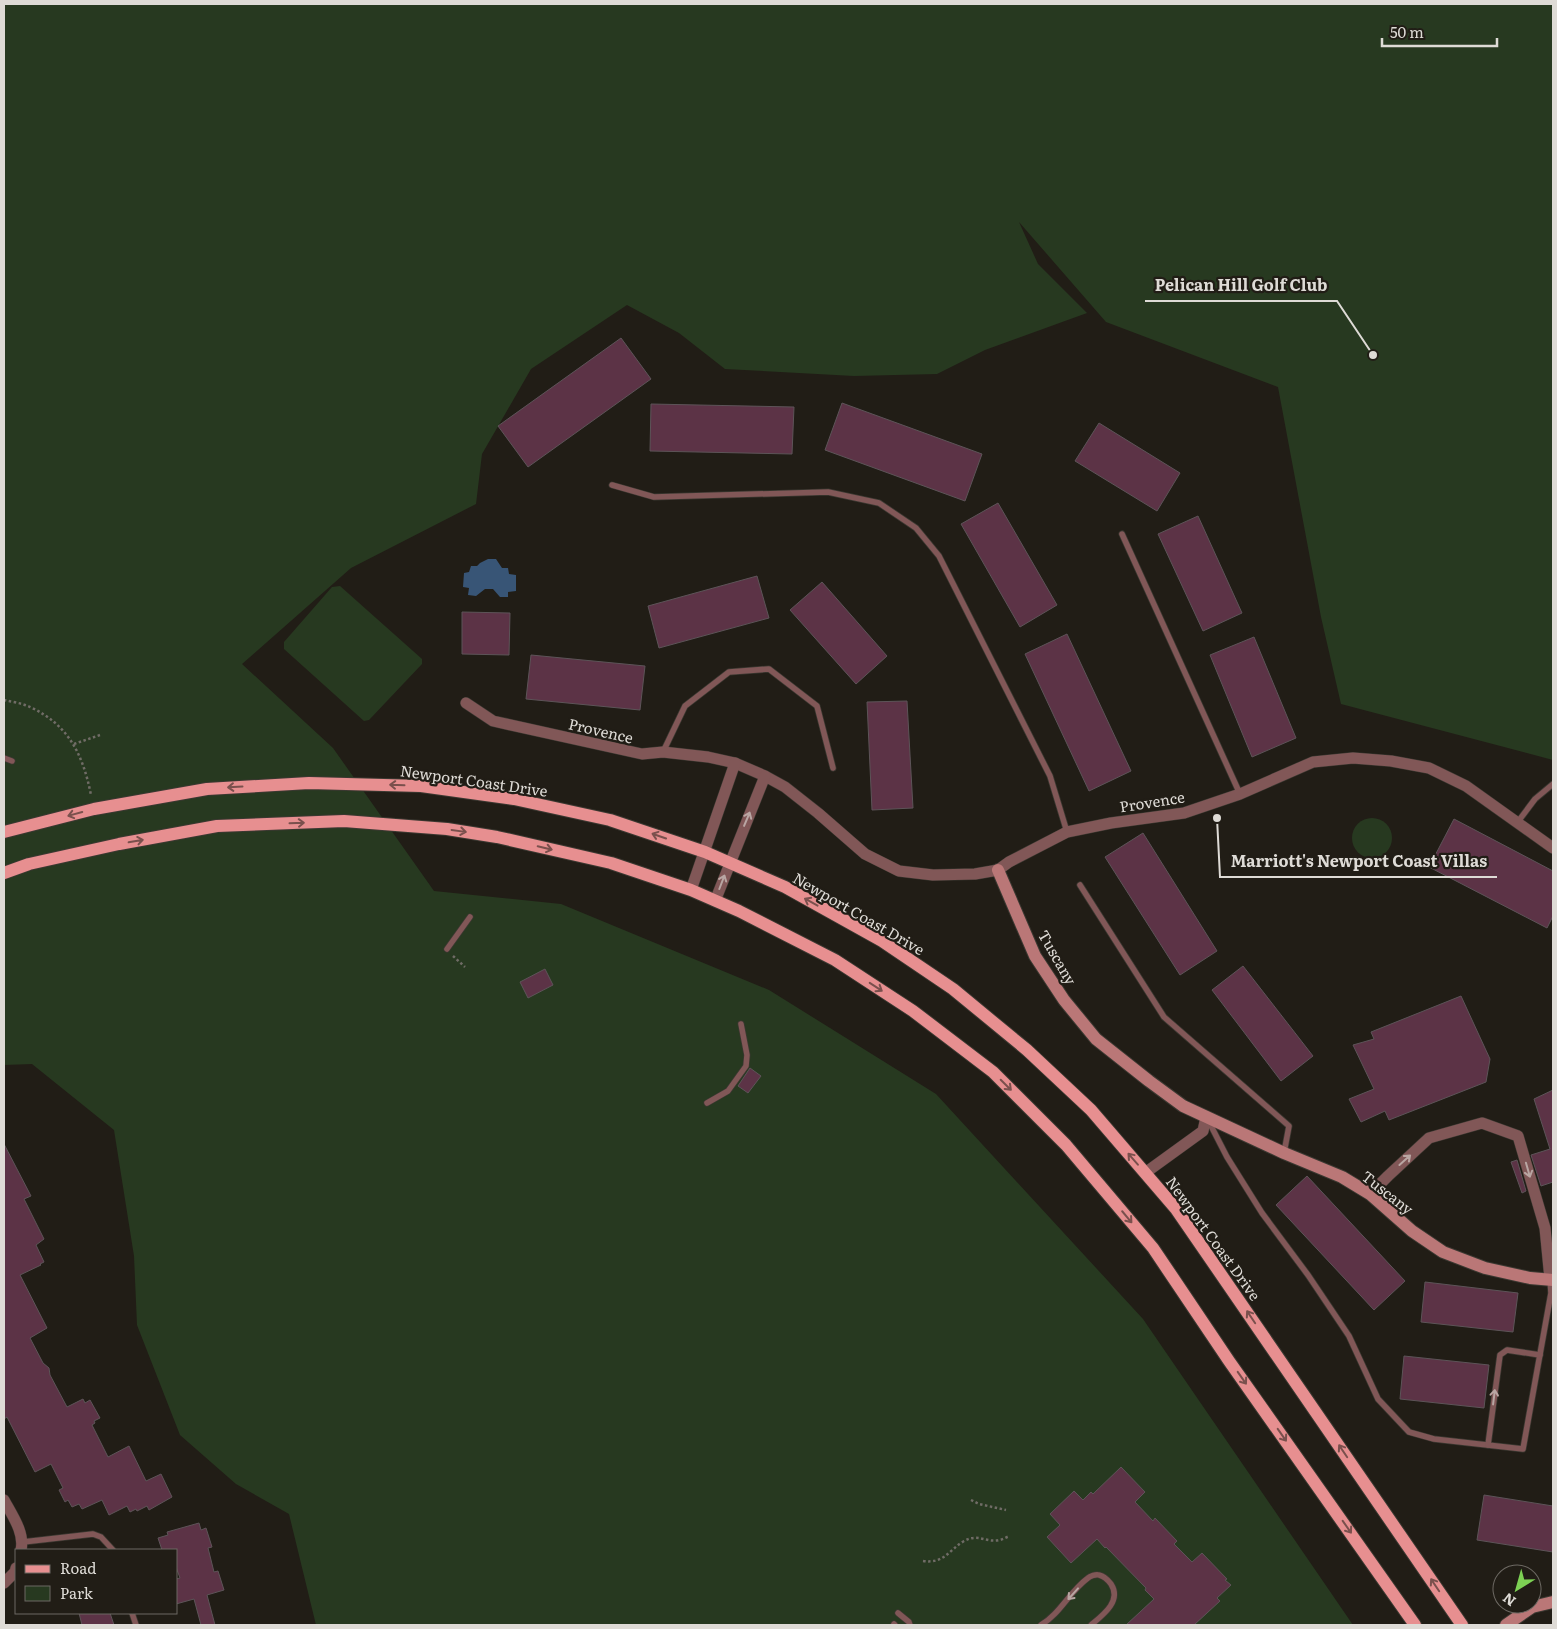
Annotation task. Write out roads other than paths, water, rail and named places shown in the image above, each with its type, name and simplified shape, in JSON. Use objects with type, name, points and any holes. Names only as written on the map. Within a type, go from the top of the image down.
[{"type":"main road","name":"Newport Coast Drive","points":[[4,832],[94,809],[207,789],[309,783],[421,786],[514,799],[610,820],[705,852],[785,887],[882,941],[953,990],[1026,1050],[1091,1110],[1182,1217],[1462,1625]]},
{"type":"main road","points":[[4,873],[29,864],[110,846],[218,826],[344,821],[447,829],[497,837],[611,863],[691,890],[835,960],[913,1010],[993,1072],[1066,1145],[1153,1248],[1229,1361],[1415,1625]]},
{"type":"street","name":"Provence","points":[[466,703],[492,721],[642,754],[663,752],[708,757],[736,764],[785,787],[818,812],[865,854],[899,871],[933,875],[975,874],[998,870],[1009,862],[1068,832],[1111,823],[1184,813],[1240,794],[1313,762],[1353,758],[1391,760],[1429,768],[1466,786],[1553,848]]},
{"type":"street","points":[[691,890],[736,764]]},
{"type":"street","points":[[715,900],[765,776]]},
{"type":"street","name":"Tuscany","points":[[998,870],[1035,956],[1064,1000],[1096,1039],[1183,1106],[1284,1154],[1342,1177],[1370,1194],[1412,1231],[1444,1252],[1485,1268],[1530,1278],[1551,1280]]},
{"type":"street","points":[[1145,1174],[1203,1131],[1206,1117]]},
{"type":"street","points":[[1370,1194],[1429,1138],[1482,1122],[1518,1136],[1545,1228],[1551,1280]]},
{"type":"street","points":[[4,1500],[17,1524],[22,1546]]},
{"type":"street","points":[[4,1583],[15,1572]]},
{"type":"street","points":[[1506,1625],[1532,1607],[1553,1602]]},
{"type":"lane","points":[[612,485],[654,497],[828,492],[879,503],[916,528],[939,556],[1050,776],[1068,832]]},
{"type":"lane","points":[[1122,534],[1240,794]]},
{"type":"lane","points":[[663,752],[684,706],[729,672],[769,669],[817,706],[833,768]]},
{"type":"lane","points":[[4,758],[12,761]]},
{"type":"lane","points":[[1517,823],[1535,800],[1553,784]]},
{"type":"lane","points":[[1080,885],[1164,1017],[1289,1126],[1284,1154]]},
{"type":"lane","points":[[447,949],[470,918]]},
{"type":"lane","points":[[707,1103],[728,1091],[746,1066],[747,1055],[741,1024]]},
{"type":"lane","points":[[1206,1117],[1227,1157],[1262,1213],[1308,1275],[1349,1336],[1378,1399],[1409,1432],[1434,1439],[1523,1449],[1551,1293],[1551,1280]]},
{"type":"lane","points":[[1488,1445],[1500,1355],[1507,1350],[1540,1355]]},
{"type":"lane","points":[[22,1546],[93,1534],[101,1537],[112,1549]]},
{"type":"lane","points":[[1041,1625],[1089,1576],[1098,1575],[1108,1580],[1114,1589],[1115,1598],[1107,1611],[1091,1625]]},
{"type":"lane","points":[[898,1613],[910,1625]]},
{"type":"water","points":[[488,559],[496,559],[502,568],[508,568],[509,574],[516,575],[516,591],[508,592],[508,597],[500,597],[493,589],[485,589],[476,596],[468,595],[469,588],[463,587],[464,573],[469,572],[471,566],[477,566]]},
{"type":"place","name":"Pelican Hill Golf Club","points":[[1373,355]]},
{"type":"place","name":"Marriott's Newport Coast Villas","points":[[1217,818]]}]
